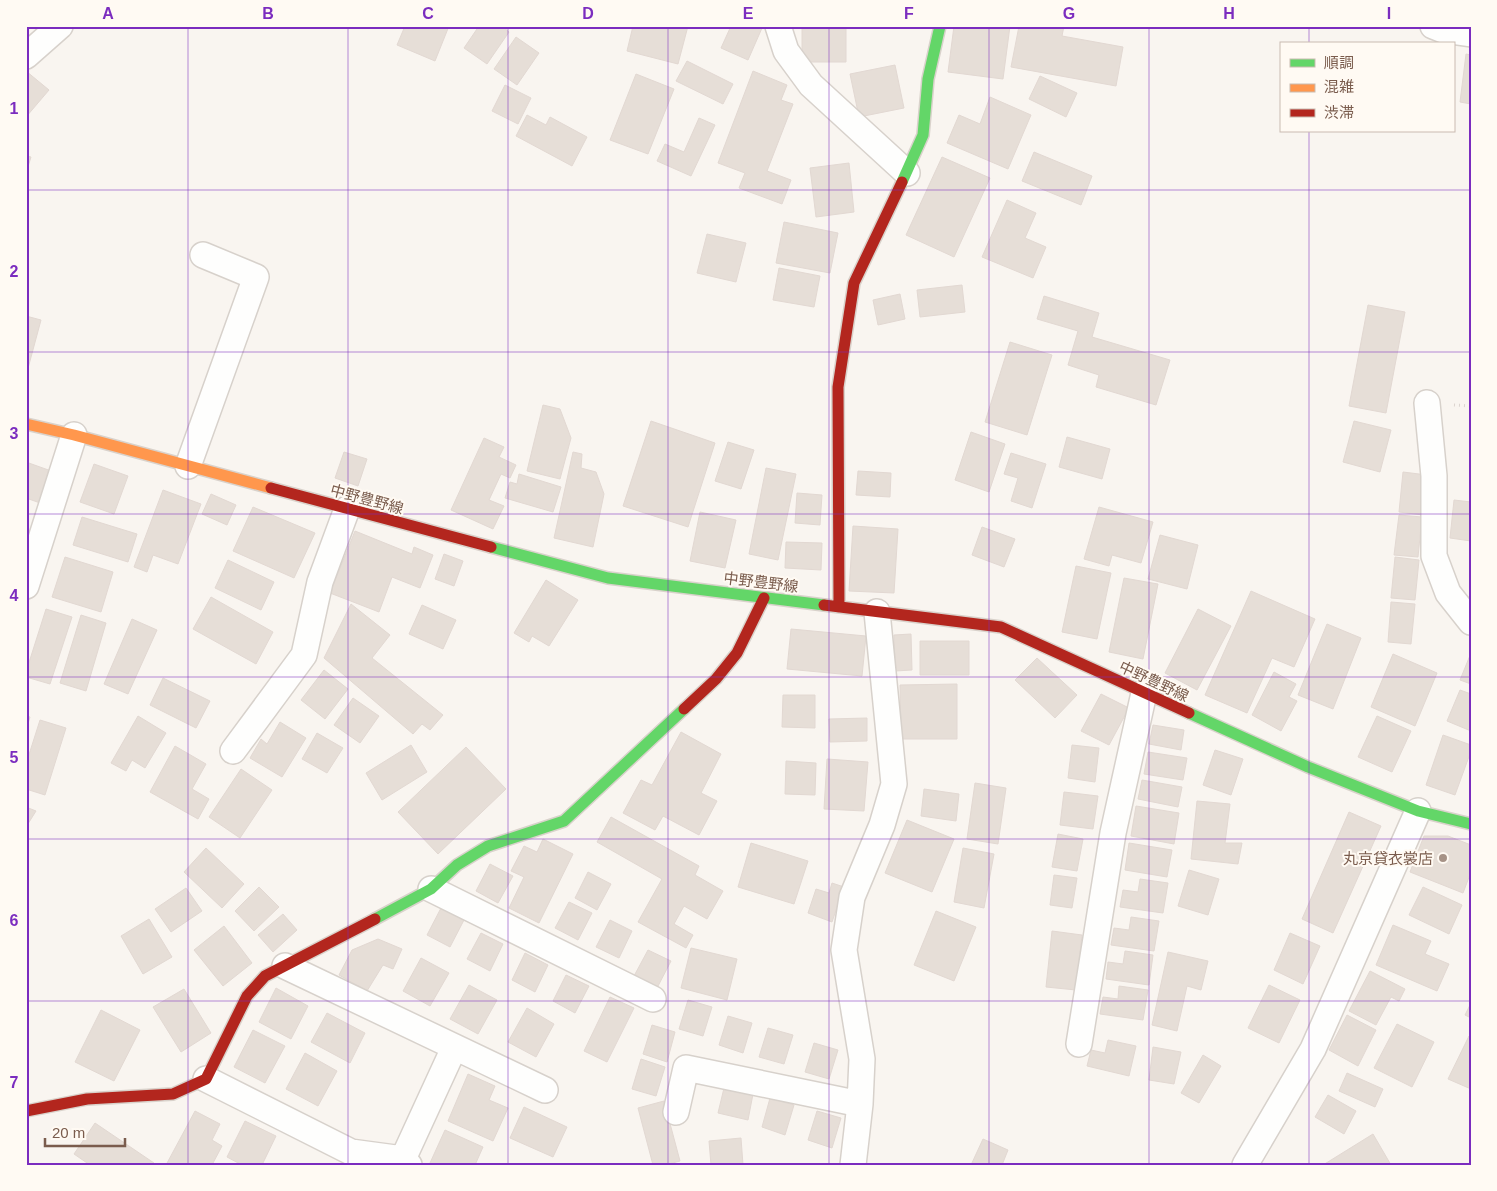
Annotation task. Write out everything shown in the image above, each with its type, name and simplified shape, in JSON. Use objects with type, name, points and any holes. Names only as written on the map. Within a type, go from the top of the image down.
[{"type":"street","points":[[26,56],[60,26]]},
{"type":"street","points":[[778,26],[786,51],[811,85],[907,173]]},
{"type":"street","points":[[839,607],[838,386],[854,283],[907,173],[923,135],[928,79],[940,26]]},
{"type":"street","points":[[1433,26],[1443,30],[1471,34]]},
{"type":"street","points":[[188,466],[256,277],[203,255]]},
{"type":"street","points":[[1427,403],[1434,476],[1434,556],[1448,593],[1471,622]]},
{"type":"street","name":"中野豊野線","points":[[26,424],[74,435],[608,578],[1001,627],[1308,767],[1418,811],[1471,824]]},
{"type":"street","points":[[26,586],[74,435]]},
{"type":"street","points":[[233,752],[304,655],[320,582],[347,509]]},
{"type":"street","points":[[26,1111],[87,1099],[173,1094],[206,1080],[247,996],[265,976],[431,889],[457,865],[488,846],[564,821],[716,679],[737,653],[764,598]]},
{"type":"street","points":[[853,1165],[860,1104],[862,1059],[844,950],[852,897],[882,825],[894,784],[878,612]]},
{"type":"street","points":[[1079,1044],[1113,833],[1144,693]]},
{"type":"street","points":[[1245,1165],[1313,1049],[1418,811]]},
{"type":"street","points":[[431,889],[653,999]]},
{"type":"street","points":[[285,966],[545,1090]]},
{"type":"street","points":[[206,1080],[348,1158],[406,1162],[454,1048]]},
{"type":"street","points":[[676,1112],[686,1068],[860,1104]]},
{"type":"building","points":[[405,26],[449,26],[435,61],[397,45]]},
{"type":"building","points":[[479,26],[502,26],[509,32],[487,64],[464,48]]},
{"type":"building","points":[[633,26],[688,26],[678,64],[627,51]]},
{"type":"building","points":[[731,26],[758,26],[762,28],[748,60],[721,48]]},
{"type":"building","points":[[802,26],[846,26],[846,62],[802,62]]},
{"type":"building","points":[[954,26],[1010,26],[1003,79],[948,72]]},
{"type":"building","points":[[1019,26],[1064,26],[1062,36],[1123,47],[1116,86],[1011,67]]},
{"type":"building","points":[[516,37],[539,53],[517,85],[494,69]]},
{"type":"building","points":[[1466,54],[1471,55],[1471,104],[1460,102]]},
{"type":"building","points":[[687,61],[733,84],[723,104],[676,81]]},
{"type":"building","points":[[895,65],[904,108],[859,117],[850,74]]},
{"type":"building","points":[[26,71],[49,90],[26,117]]},
{"type":"building","points":[[753,71],[787,85],[781,100],[793,104],[767,171],[791,180],[782,204],[739,188],[745,173],[718,163]]},
{"type":"building","points":[[636,74],[674,89],[648,154],[610,140]]},
{"type":"building","points":[[1040,76],[1077,93],[1066,117],[1029,99]]},
{"type":"building","points":[[505,85],[531,98],[518,124],[492,111]]},
{"type":"building","points":[[990,97],[1031,115],[1008,169],[947,143],[959,115],[980,124]]},
{"type":"building","points":[[527,115],[546,125],[550,117],[587,137],[572,166],[516,136]]},
{"type":"building","points":[[699,118],[715,125],[691,176],[657,161],[665,144],[684,152]]},
{"type":"building","points":[[1034,152],[1092,176],[1081,205],[1022,181]]},
{"type":"building","points":[[26,156],[31,157],[26,173]]},
{"type":"building","points":[[942,157],[990,178],[954,257],[906,235]]},
{"type":"building","points":[[849,163],[854,212],[816,217],[810,168]]},
{"type":"building","points":[[1007,200],[1036,213],[1025,238],[1046,247],[1033,278],[982,257]]},
{"type":"building","points":[[784,222],[838,233],[830,273],[776,263]]},
{"type":"building","points":[[707,234],[746,243],[736,282],[697,273]]},
{"type":"building","points":[[779,268],[820,276],[814,307],[773,300]]},
{"type":"building","points":[[962,285],[965,312],[920,317],[917,290]]},
{"type":"building","points":[[900,294],[905,319],[878,325],[873,300]]},
{"type":"building","points":[[1044,296],[1099,313],[1092,337],[1170,360],[1156,405],[1096,387],[1099,375],[1068,365],[1078,331],[1037,319]]},
{"type":"building","points":[[1368,305],[1405,312],[1386,413],[1349,406]]},
{"type":"building","points":[[26,316],[41,320],[27,372],[26,372]]},
{"type":"building","points":[[1010,342],[1052,355],[1027,435],[985,422]]},
{"type":"building","points":[[543,405],[560,409],[571,438],[560,479],[527,471]]},
{"type":"building","points":[[651,421],[715,443],[688,527],[623,506]]},
{"type":"building","points":[[1354,421],[1391,430],[1380,472],[1343,462]]},
{"type":"building","points":[[971,432],[1005,444],[989,492],[955,480]]},
{"type":"building","points":[[1067,437],[1110,449],[1102,479],[1059,467]]},
{"type":"building","points":[[484,438],[504,447],[499,457],[516,465],[510,478],[501,474],[489,500],[504,506],[493,529],[451,510]]},
{"type":"building","points":[[728,442],[754,450],[741,489],[715,481]]},
{"type":"building","points":[[344,452],[367,459],[358,486],[335,478]]},
{"type":"building","points":[[573,452],[582,454],[581,468],[596,472],[604,494],[593,547],[554,538]]},
{"type":"building","points":[[1011,453],[1046,464],[1032,508],[1011,501],[1018,478],[1004,474]]},
{"type":"building","points":[[26,462],[54,472],[43,504],[26,498]]},
{"type":"building","points":[[94,464],[128,476],[114,514],[80,502]]},
{"type":"building","points":[[766,468],[796,474],[778,560],[749,554]]},
{"type":"building","points":[[858,471],[891,473],[890,497],[856,495]]},
{"type":"building","points":[[1403,472],[1427,475],[1423,515],[1399,512]]},
{"type":"building","points":[[519,474],[561,487],[553,512],[505,498],[510,482],[517,484]]},
{"type":"building","points":[[163,490],[201,504],[178,564],[153,555],[147,572],[134,567]]},
{"type":"building","points":[[797,493],[822,495],[820,525],[795,523]]},
{"type":"building","points":[[211,494],[236,505],[227,525],[202,514]]},
{"type":"building","points":[[1454,500],[1471,502],[1471,541],[1450,538]]},
{"type":"building","points":[[253,507],[315,533],[294,578],[233,551]]},
{"type":"building","points":[[1099,507],[1153,522],[1141,563],[1112,555],[1109,566],[1084,559]]},
{"type":"building","points":[[700,512],[736,520],[725,568],[690,561]]},
{"type":"building","points":[[1399,515],[1422,517],[1418,557],[1394,555]]},
{"type":"building","points":[[82,517],[137,534],[128,562],[73,545]]},
{"type":"building","points":[[853,526],[898,529],[894,593],[849,591]]},
{"type":"building","points":[[982,527],[1015,539],[1004,567],[972,555]]},
{"type":"building","points":[[355,531],[412,554],[414,547],[433,555],[420,588],[392,577],[379,612],[330,593]]},
{"type":"building","points":[[1160,535],[1198,545],[1187,589],[1148,579]]},
{"type":"building","points":[[786,542],[822,543],[821,570],[785,568]]},
{"type":"building","points":[[444,554],[463,561],[454,586],[435,579]]},
{"type":"building","points":[[65,557],[113,572],[101,612],[52,597]]},
{"type":"building","points":[[1395,557],[1419,560],[1415,600],[1391,598]]},
{"type":"building","points":[[228,560],[274,582],[261,610],[215,588]]},
{"type":"building","points":[[1076,566],[1111,573],[1097,639],[1062,632]]},
{"type":"building","points":[[1124,578],[1158,584],[1143,659],[1109,652]]},
{"type":"building","points":[[546,580],[578,600],[549,646],[532,636],[529,642],[514,633]]},
{"type":"building","points":[[1251,591],[1315,619],[1294,667],[1272,658],[1247,713],[1205,695]]},
{"type":"building","points":[[211,597],[273,632],[256,664],[193,629]]},
{"type":"building","points":[[1391,602],[1415,604],[1411,644],[1388,642]]},
{"type":"building","points":[[351,604],[390,635],[372,658],[443,715],[430,730],[422,724],[413,734],[324,658]]},
{"type":"building","points":[[422,605],[456,620],[443,649],[409,634]]},
{"type":"building","points":[[46,609],[72,617],[50,684],[26,677]]},
{"type":"building","points":[[1198,609],[1231,626],[1197,690],[1165,673]]},
{"type":"building","points":[[81,615],[106,623],[86,691],[60,683]]},
{"type":"building","points":[[132,619],[157,630],[128,694],[104,684]]},
{"type":"building","points":[[1327,624],[1361,638],[1333,709],[1298,695]]},
{"type":"building","points":[[791,629],[866,636],[862,676],[787,669]]},
{"type":"building","points":[[911,634],[912,670],[895,671],[894,635]]},
{"type":"building","points":[[920,641],[969,641],[969,675],[920,675]]},
{"type":"building","points":[[1471,653],[1471,684],[1460,680]]},
{"type":"building","points":[[1393,654],[1437,673],[1415,726],[1371,707]]},
{"type":"building","points":[[1037,658],[1077,695],[1055,718],[1015,680]]},
{"type":"building","points":[[324,670],[348,689],[325,719],[301,700]]},
{"type":"building","points":[[1274,672],[1296,684],[1289,697],[1297,701],[1281,731],[1252,715]]},
{"type":"building","points":[[163,678],[210,701],[196,728],[150,705]]},
{"type":"building","points":[[957,684],[957,739],[901,739],[900,685]]},
{"type":"building","points":[[1460,690],[1471,694],[1471,731],[1447,721]]},
{"type":"building","points":[[1101,694],[1129,708],[1109,745],[1081,731]]},
{"type":"building","points":[[783,695],[815,695],[815,728],[782,727]]},
{"type":"building","points":[[353,698],[379,716],[360,743],[334,725]]},
{"type":"building","points":[[26,716],[30,717],[26,730]]},
{"type":"building","points":[[138,716],[166,733],[145,768],[132,760],[126,771],[111,763]]},
{"type":"building","points":[[1377,716],[1411,731],[1392,772],[1358,757]]},
{"type":"building","points":[[867,718],[867,741],[830,742],[829,719]]},
{"type":"building","points":[[40,720],[66,728],[45,795],[26,789],[26,764]]},
{"type":"building","points":[[280,722],[306,738],[282,777],[250,758],[261,739],[267,744]]},
{"type":"building","points":[[1153,725],[1184,730],[1181,750],[1149,744]]},
{"type":"building","points":[[681,732],[721,754],[701,793],[717,801],[699,835],[663,816],[655,830],[623,813],[641,780],[652,785]]},
{"type":"building","points":[[317,733],[343,748],[327,773],[302,759]]},
{"type":"building","points":[[1443,735],[1471,745],[1471,751],[1455,795],[1426,785]]},
{"type":"building","points":[[411,745],[427,772],[382,800],[366,773]]},
{"type":"building","points":[[1072,745],[1099,748],[1095,782],[1068,778]]},
{"type":"building","points":[[175,746],[206,764],[192,789],[209,799],[198,819],[150,792]]},
{"type":"building","points":[[466,747],[506,789],[438,854],[398,812]]},
{"type":"building","points":[[1215,750],[1243,759],[1231,795],[1203,785]]},
{"type":"building","points":[[1148,752],[1187,758],[1183,780],[1144,774]]},
{"type":"building","points":[[827,759],[868,762],[864,811],[824,809]]},
{"type":"building","points":[[786,761],[816,763],[815,795],[785,794]]},
{"type":"building","points":[[241,769],[272,790],[240,838],[209,817]]},
{"type":"building","points":[[1142,780],[1182,787],[1178,807],[1138,799]]},
{"type":"building","points":[[975,783],[1006,788],[998,844],[967,839]]},
{"type":"building","points":[[924,789],[959,794],[956,821],[921,816]]},
{"type":"building","points":[[1064,792],[1098,796],[1093,829],[1060,825]]},
{"type":"building","points":[[1197,801],[1230,804],[1225,843],[1242,843],[1238,864],[1191,859]]},
{"type":"building","points":[[1136,806],[1179,813],[1174,844],[1131,836]]},
{"type":"building","points":[[26,807],[36,811],[26,827]]},
{"type":"building","points":[[1349,812],[1381,826],[1333,933],[1302,919]]},
{"type":"building","points":[[611,817],[699,866],[695,875],[723,891],[707,919],[684,906],[674,924],[693,935],[686,948],[638,922],[662,879],[597,842]]},
{"type":"building","points":[[907,820],[954,839],[932,892],[885,873]]},
{"type":"building","points":[[1058,834],[1083,839],[1077,871],[1052,867]]},
{"type":"building","name":"丸京貸衣裳店","points":[[1424,836],[1448,836],[1471,845],[1471,872],[1463,893],[1410,872]]},
{"type":"building","points":[[543,839],[573,854],[539,923],[509,908],[524,877],[511,871],[524,846],[537,852]]},
{"type":"building","points":[[751,843],[808,861],[794,904],[738,887]]},
{"type":"building","points":[[1129,843],[1172,850],[1167,877],[1125,870]]},
{"type":"building","points":[[206,848],[244,884],[222,908],[184,872]]},
{"type":"building","points":[[963,848],[994,854],[984,908],[954,902]]},
{"type":"building","points":[[490,864],[513,876],[498,903],[476,891]]},
{"type":"building","points":[[1189,870],[1219,879],[1208,915],[1178,906]]},
{"type":"building","points":[[588,872],[611,884],[597,910],[575,898]]},
{"type":"building","points":[[1054,875],[1077,878],[1072,908],[1050,905]]},
{"type":"building","points":[[1140,879],[1168,883],[1163,913],[1120,907],[1123,890],[1138,892]]},
{"type":"building","points":[[832,883],[844,887],[832,922],[808,913],[816,889],[829,893]]},
{"type":"building","points":[[259,887],[279,907],[254,931],[235,911]]},
{"type":"building","points":[[1423,887],[1462,905],[1449,934],[1409,915]]},
{"type":"building","points":[[186,888],[202,911],[171,932],[155,909]]},
{"type":"building","points":[[569,902],[592,913],[578,940],[555,928]]},
{"type":"building","points":[[441,908],[464,920],[450,947],[427,935]]},
{"type":"building","points":[[936,911],[976,927],[954,981],[914,965]]},
{"type":"building","points":[[283,914],[297,930],[273,952],[258,935]]},
{"type":"building","points":[[1131,917],[1159,921],[1154,951],[1111,945],[1114,928],[1129,930]]},
{"type":"building","points":[[149,919],[172,957],[143,974],[121,936]]},
{"type":"building","points":[[610,920],[632,931],[619,958],[596,947]]},
{"type":"building","points":[[1393,925],[1431,941],[1425,954],[1449,964],[1437,991],[1376,965]]},
{"type":"building","points":[[224,926],[252,963],[223,986],[194,950]]},
{"type":"building","points":[[1052,931],[1082,935],[1076,990],[1046,987]]},
{"type":"building","points":[[481,933],[503,944],[490,971],[467,959]]},
{"type":"building","points":[[1290,933],[1320,946],[1303,984],[1274,970]]},
{"type":"building","points":[[378,939],[402,949],[393,969],[383,965],[367,991],[339,975],[352,950]]},
{"type":"building","points":[[691,948],[737,959],[727,1000],[681,988]]},
{"type":"building","points":[[648,950],[671,961],[657,988],[634,976]]},
{"type":"building","points":[[1125,951],[1153,955],[1149,985],[1106,979],[1108,962],[1123,964]]},
{"type":"building","points":[[1168,952],[1208,961],[1201,990],[1187,986],[1177,1031],[1152,1025]]},
{"type":"building","points":[[525,953],[548,965],[535,992],[512,980]]},
{"type":"building","points":[[421,958],[449,973],[430,1006],[403,991]]},
{"type":"building","points":[[1370,971],[1405,989],[1399,1001],[1391,997],[1376,1025],[1349,1011]]},
{"type":"building","points":[[566,975],[589,986],[575,1013],[553,1001]]},
{"type":"building","points":[[469,985],[497,1000],[478,1034],[450,1019]]},
{"type":"building","points":[[1269,985],[1300,1000],[1279,1043],[1248,1028]]},
{"type":"building","points":[[1119,986],[1148,990],[1143,1020],[1100,1014],[1103,997],[1118,999]]},
{"type":"building","points":[[276,988],[308,1006],[291,1039],[259,1022]]},
{"type":"building","points":[[184,989],[211,1033],[181,1052],[153,1007]]},
{"type":"building","points":[[610,997],[634,1008],[607,1062],[584,1051]]},
{"type":"building","points":[[688,1000],[712,1007],[703,1036],[679,1029]]},
{"type":"building","points":[[1471,1003],[1471,1018],[1465,1015]]},
{"type":"building","points":[[527,1008],[554,1024],[536,1057],[508,1042]]},
{"type":"building","points":[[101,1010],[140,1030],[114,1081],[75,1062]]},
{"type":"building","points":[[327,1013],[365,1033],[350,1063],[311,1042]]},
{"type":"building","points":[[1347,1015],[1376,1030],[1358,1066],[1329,1050]]},
{"type":"building","points":[[728,1016],[752,1023],[743,1053],[719,1045]]},
{"type":"building","points":[[1397,1024],[1434,1042],[1412,1087],[1374,1068]]},
{"type":"building","points":[[652,1025],[675,1032],[667,1062],[643,1054]]},
{"type":"building","points":[[768,1028],[793,1035],[784,1064],[759,1057]]},
{"type":"building","points":[[253,1030],[285,1046],[265,1083],[234,1067]]},
{"type":"building","points":[[1469,1036],[1471,1037],[1471,1089],[1448,1079]]},
{"type":"building","points":[[1108,1040],[1136,1046],[1129,1076],[1087,1066],[1091,1050],[1105,1053]]},
{"type":"building","points":[[814,1043],[838,1050],[829,1079],[805,1072]]},
{"type":"building","points":[[1153,1047],[1181,1052],[1174,1084],[1149,1080]]},
{"type":"building","points":[[305,1053],[337,1071],[318,1106],[286,1089]]},
{"type":"building","points":[[1203,1055],[1221,1066],[1199,1103],[1181,1093]]},
{"type":"building","points":[[641,1059],[665,1067],[656,1096],[632,1089]]},
{"type":"building","points":[[1347,1073],[1383,1089],[1375,1107],[1339,1091]]},
{"type":"building","points":[[468,1074],[495,1086],[489,1100],[508,1108],[493,1141],[448,1121]]},
{"type":"building","points":[[724,1088],[753,1094],[748,1120],[718,1113]]},
{"type":"building","points":[[1328,1095],[1356,1111],[1344,1134],[1315,1117]]},
{"type":"building","points":[[770,1098],[794,1105],[785,1135],[762,1127]]},
{"type":"building","points":[[664,1101],[680,1161],[665,1165],[653,1165],[638,1108]]},
{"type":"building","points":[[524,1107],[567,1127],[553,1157],[510,1138]]},
{"type":"building","points":[[195,1111],[220,1124],[212,1140],[222,1146],[212,1165],[166,1165]]},
{"type":"building","points":[[817,1111],[841,1118],[832,1148],[808,1140]]},
{"type":"building","points":[[245,1121],[276,1136],[262,1165],[242,1165],[227,1157]]},
{"type":"building","points":[[95,1123],[154,1163],[153,1165],[90,1165],[74,1154]]},
{"type":"building","points":[[445,1130],[483,1147],[475,1165],[433,1165],[430,1163]]},
{"type":"building","points":[[1373,1134],[1391,1165],[1323,1165]]},
{"type":"building","points":[[741,1138],[743,1165],[711,1165],[709,1141]]},
{"type":"building","points":[[983,1139],[1008,1150],[1002,1165],[971,1165]]},
{"type":"traffic: fast","points":[[902,182],[923,135],[928,79],[940,26]]},
{"type":"traffic: fast","points":[[491,547],[608,578],[824,605]]},
{"type":"traffic: fast","points":[[375,919],[431,889],[457,865],[488,846],[564,821],[684,709]]},
{"type":"traffic: fast","points":[[1189,713],[1308,767],[1418,811],[1471,824]]},
{"type":"traffic: slow","points":[[26,424],[271,488]]},
{"type":"traffic: jam","points":[[839,607],[838,387],[854,283],[902,182]]},
{"type":"traffic: jam","points":[[271,488],[491,547]]},
{"type":"traffic: jam","points":[[684,709],[716,679],[737,653],[764,598]]},
{"type":"traffic: jam","points":[[824,605],[1001,627],[1189,713]]},
{"type":"traffic: jam","points":[[26,1111],[87,1099],[173,1094],[206,1079],[247,996],[265,976],[375,919]]},
{"type":"place","name":"丸京貸衣裳店","points":[[1443,858]]}]
